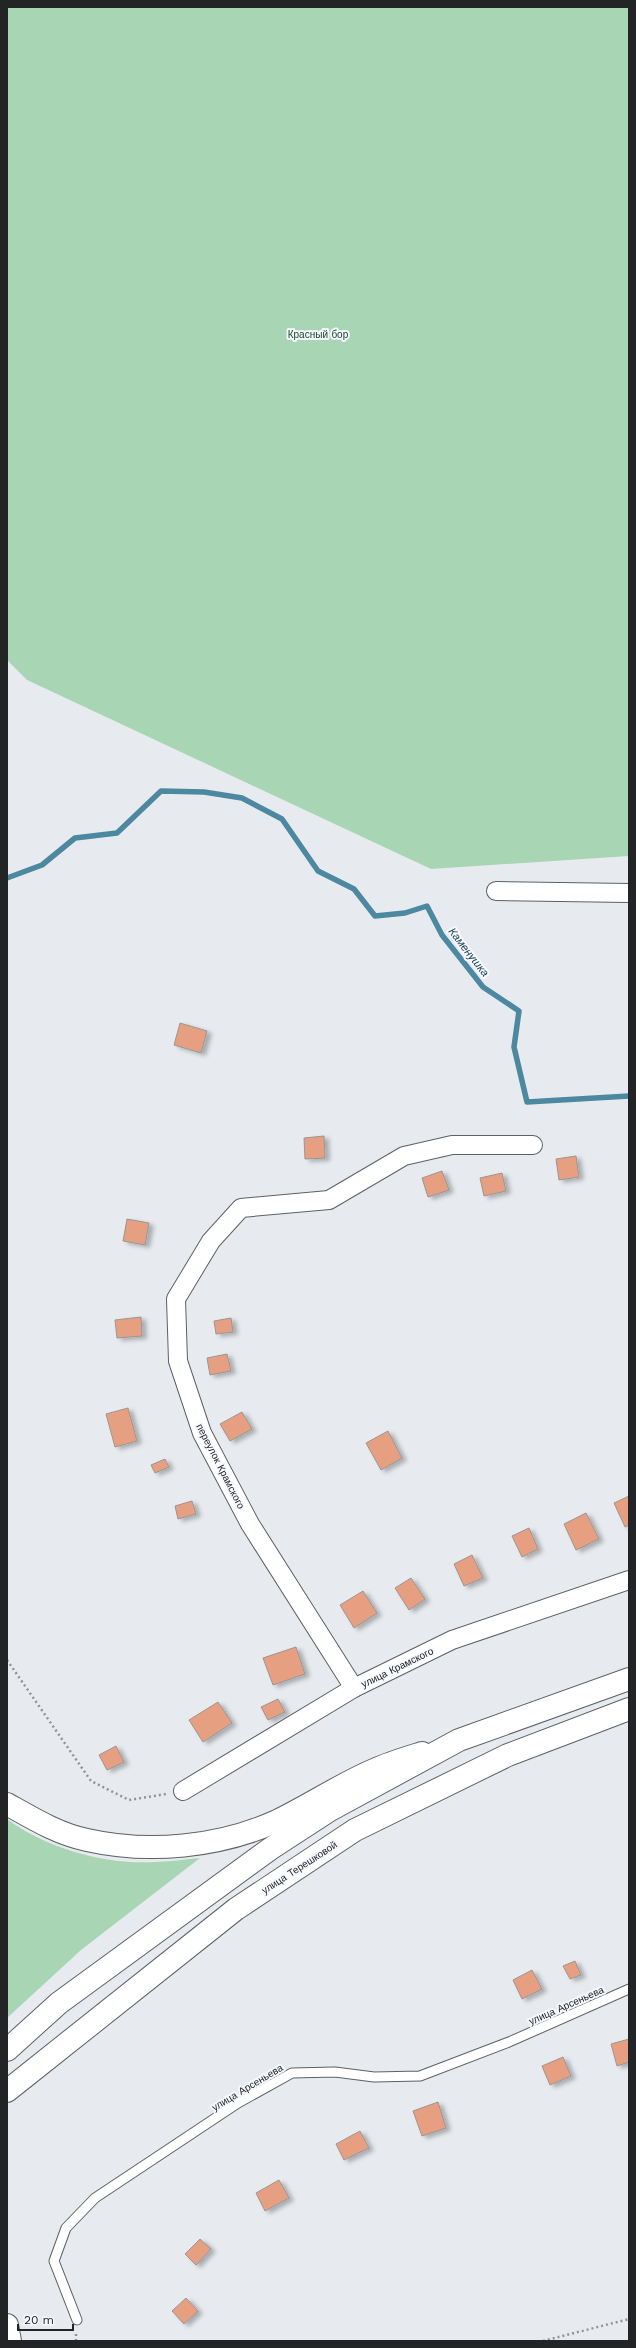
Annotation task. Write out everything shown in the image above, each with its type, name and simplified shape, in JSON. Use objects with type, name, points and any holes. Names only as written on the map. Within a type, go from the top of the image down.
[{"type":"main road","points":[[7,1804],[49,1827],[86,1840],[139,1848],[176,1847],[227,1838],[276,1821],[374,1770],[629,1679]]},
{"type":"main road","name":"улица Терешковой","points":[[7,2091],[236,1909],[355,1830],[508,1755],[629,1710]]},
{"type":"main road","points":[[7,2050],[59,2003],[270,1849],[330,1810],[459,1740]]},
{"type":"main road","points":[[7,2325],[10,2341]]},
{"type":"street","points":[[496,890],[629,893]]},
{"type":"street","name":"переулок Крамского","points":[[354,1688],[250,1524],[202,1433],[178,1361],[176,1299],[211,1241],[241,1208],[329,1200],[404,1156],[452,1144],[534,1145]]},
{"type":"street","name":"улица Крамского","points":[[183,1791],[354,1688],[452,1640],[629,1580]]},
{"type":"lane","name":"улица Арсеньева","points":[[77,2320],[54,2261],[66,2228],[95,2198],[238,2103],[292,2073],[335,2072],[374,2078],[420,2076],[509,2042],[629,1989]]},
{"type":"path","points":[[7,1660],[91,1781],[129,1800],[183,1791]]},
{"type":"path","points":[[543,2341],[629,2319]]},
{"type":"green space","name":"Красный бор","points":[[7,7],[629,7],[629,856],[431,869],[27,680],[7,660]]},
{"type":"green space","points":[[7,1819],[40,1838],[58,1846],[96,1857],[116,1861],[135,1862],[165,1862],[200,1858],[81,1950],[7,2018]]},
{"type":"building","points":[[180,1023],[207,1031],[201,1053],[174,1045]]},
{"type":"building","points":[[324,1136],[325,1158],[305,1159],[304,1138]]},
{"type":"building","points":[[576,1156],[579,1177],[559,1180],[556,1159]]},
{"type":"building","points":[[442,1171],[449,1190],[428,1197],[422,1178]]},
{"type":"building","points":[[502,1173],[506,1191],[484,1196],[480,1178]]},
{"type":"building","points":[[127,1219],[149,1223],[145,1245],[123,1241]]},
{"type":"building","points":[[141,1317],[142,1336],[117,1338],[115,1320]]},
{"type":"building","points":[[231,1318],[233,1332],[216,1334],[214,1321]]},
{"type":"building","points":[[227,1354],[231,1371],[210,1375],[207,1358]]},
{"type":"building","points":[[128,1408],[137,1441],[115,1447],[106,1414]]},
{"type":"building","points":[[242,1412],[252,1429],[230,1441],[220,1424]]},
{"type":"building","points":[[388,1431],[402,1458],[381,1470],[366,1443]]},
{"type":"building","points":[[165,1459],[169,1467],[155,1473],[151,1465]]},
{"type":"building","points":[[629,1496],[629,1525],[625,1527],[614,1503]]},
{"type":"building","points":[[192,1501],[196,1514],[178,1519],[175,1506]]},
{"type":"building","points":[[586,1513],[599,1539],[576,1550],[564,1524]]},
{"type":"building","points":[[529,1528],[538,1549],[522,1557],[512,1536]]},
{"type":"building","points":[[472,1555],[483,1578],[464,1586],[454,1564]]},
{"type":"building","points":[[411,1578],[425,1599],[409,1610],[395,1588]]},
{"type":"building","points":[[363,1591],[377,1613],[354,1628],[340,1605]]},
{"type":"building","points":[[296,1647],[305,1674],[273,1685],[263,1658]]},
{"type":"building","points":[[278,1699],[285,1712],[268,1720],[261,1707]]},
{"type":"building","points":[[218,1702],[232,1723],[203,1742],[189,1720]]},
{"type":"building","points":[[116,1746],[124,1762],[107,1770],[99,1755]]},
{"type":"building","points":[[575,1961],[581,1975],[570,1979],[563,1966]]},
{"type":"building","points":[[532,1970],[542,1989],[522,1999],[513,1980]]},
{"type":"building","points":[[629,2039],[629,2062],[617,2066],[611,2044]]},
{"type":"building","points":[[563,2057],[571,2076],[550,2085],[542,2066]]},
{"type":"building","points":[[438,2102],[446,2128],[422,2136],[413,2111]]},
{"type":"building","points":[[360,2131],[369,2148],[344,2160],[336,2144]]},
{"type":"building","points":[[279,2180],[289,2198],[265,2211],[256,2193]]},
{"type":"building","points":[[200,2239],[211,2249],[196,2265],[185,2254]]},
{"type":"building","points":[[186,2298],[198,2311],[184,2324],[172,2311]]},
{"type":"waterway","name":"Каменушка","points":[[7,878],[42,865],[75,838],[117,833],[161,791],[204,792],[242,798],[282,819],[318,871],[354,889],[375,916],[405,913],[427,906],[442,935],[483,987],[519,1011],[514,1047],[527,1102],[629,1096]]}]
